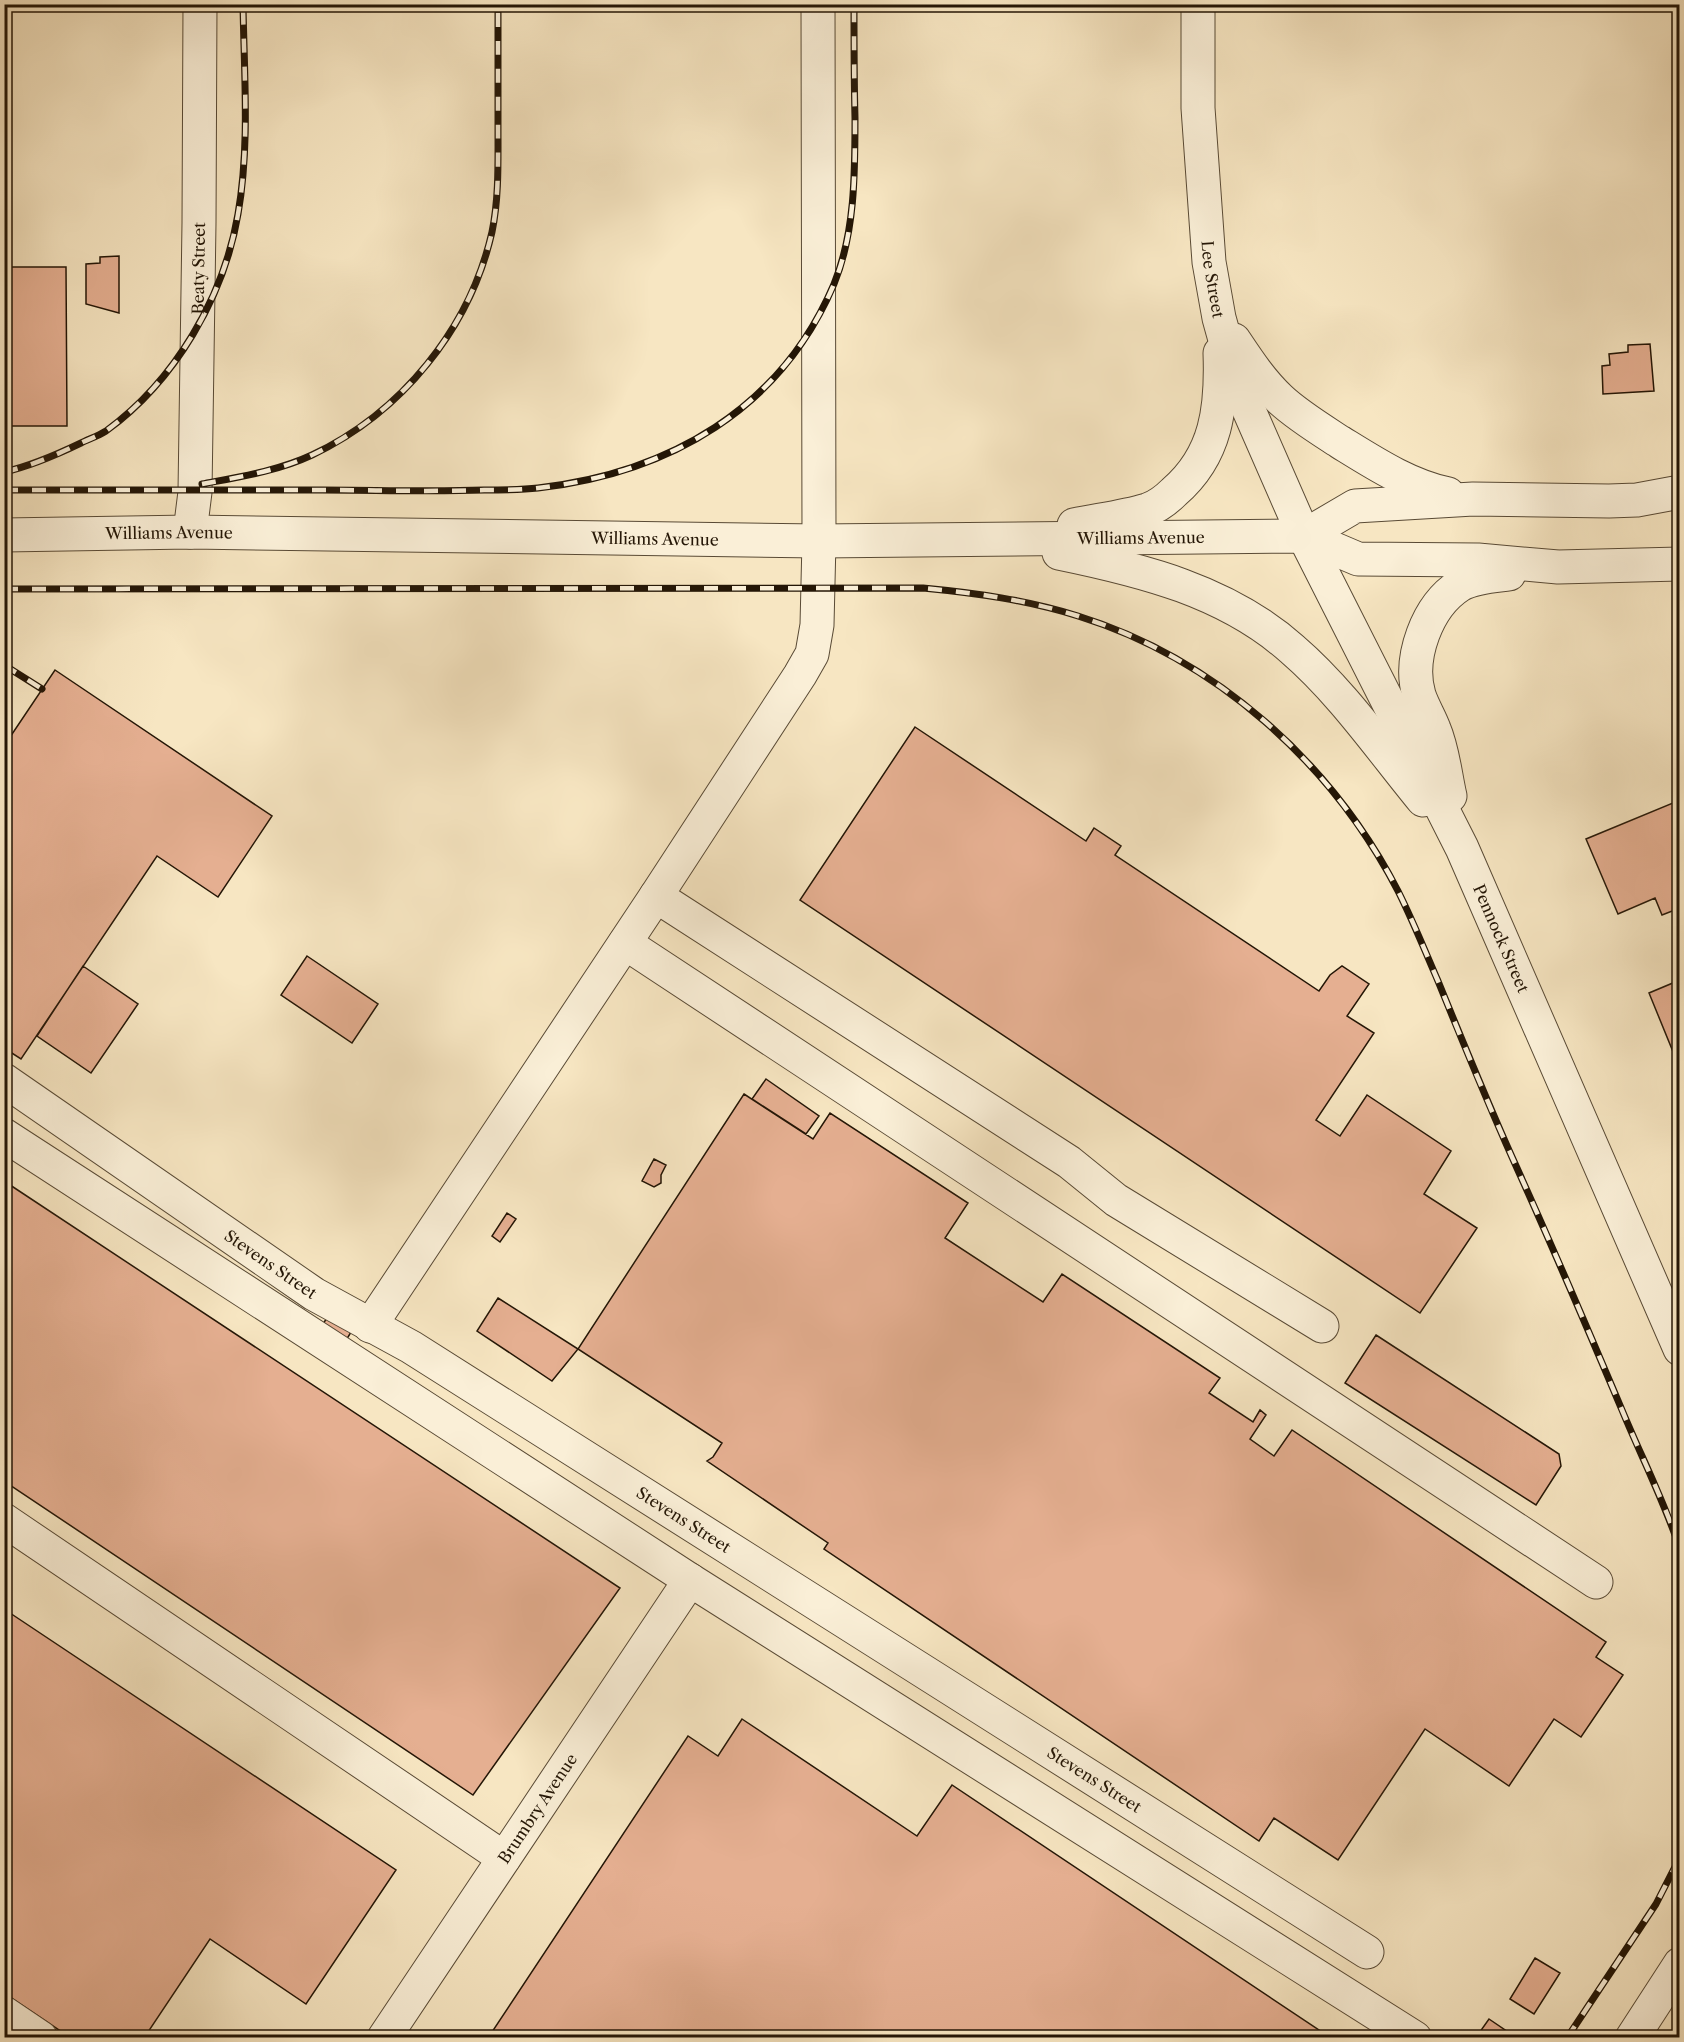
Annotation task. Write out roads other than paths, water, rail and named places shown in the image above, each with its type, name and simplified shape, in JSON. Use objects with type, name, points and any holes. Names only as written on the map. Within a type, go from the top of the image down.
[{"type":"street","name":"Beaty Street","points":[[190,532],[195,492],[200,224],[200,4]]},
{"type":"street","points":[[370,1326],[746,760],[812,654],[817,625],[819,541],[818,4]]},
{"type":"street","name":"Lee Street","points":[[1198,4],[1198,108],[1209,262],[1219,318],[1237,383],[1304,536]]},
{"type":"street","points":[[1219,318],[1259,377],[1281,400],[1321,429],[1402,478],[1436,492],[1473,499]]},
{"type":"street","points":[[999,540],[1149,509],[1181,486],[1206,453],[1213,437],[1218,415],[1219,318]]},
{"type":"street","name":"Williams Avenue","points":[[1304,536],[1355,506],[1473,499],[1636,500],[1680,492]]},
{"type":"street","name":"Williams Avenue","points":[[8,540],[190,532],[819,541],[1304,536],[1358,559],[1478,560],[1558,567],[1680,564]]},
{"type":"street","name":"Pennock Street","points":[[1304,536],[1462,848],[1680,1349]]},
{"type":"street","points":[[999,540],[1126,567],[1167,579],[1201,593],[1267,630],[1291,648],[1320,675],[1462,848]]},
{"type":"street","points":[[1462,848],[1435,731],[1419,696],[1416,674],[1422,636],[1440,603],[1461,584],[1477,579],[1558,567]]},
{"type":"street","points":[[656,896],[1069,1162],[1116,1200],[1322,1326]]},
{"type":"street","points":[[625,943],[1596,1582]]},
{"type":"street","name":"Stevens Street","points":[[4,1080],[314,1294],[421,1353],[1367,1952]]},
{"type":"street","points":[[4,1135],[690,1580],[1415,2037]]},
{"type":"street","points":[[4,1520],[504,1858]]},
{"type":"street","name":"Brumbry Avenue","points":[[384,2037],[690,1580]]},
{"type":"street","points":[[1632,2037],[1680,1964]]},
{"type":"street","points":[[4,2013],[41,2037]]},
{"type":"railway","points":[[4,472],[43,460],[106,431],[131,411],[154,388],[174,362],[193,335],[208,306],[231,245],[242,188],[245,109],[243,4]]},
{"type":"railway","points":[[202,484],[286,465],[312,455],[344,437],[375,416],[402,392],[449,334],[482,268],[494,219],[498,167],[498,4]]},
{"type":"railway","points":[[4,490],[444,491],[532,489],[586,480],[632,467],[675,450],[715,427],[752,400],[784,366],[811,328],[834,284],[850,224],[854,181],[854,4]]},
{"type":"railway","points":[[4,589],[923,588],[1001,598],[1059,610],[1129,635],[1177,659],[1222,688],[1265,722],[1304,759],[1340,800],[1371,844],[1398,891],[1660,1496],[1680,1549]]},
{"type":"railway","points":[[4,665],[42,689]]},
{"type":"railway","points":[[1567,2038],[1656,1904],[1680,1857]]}]
